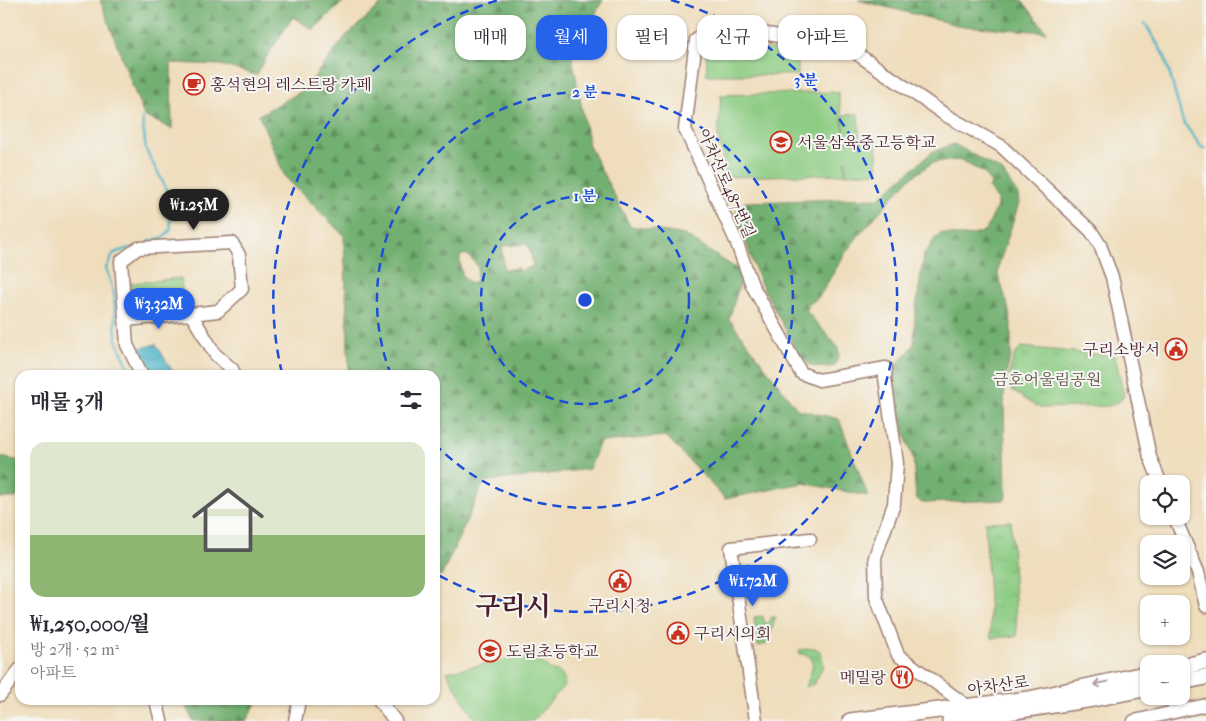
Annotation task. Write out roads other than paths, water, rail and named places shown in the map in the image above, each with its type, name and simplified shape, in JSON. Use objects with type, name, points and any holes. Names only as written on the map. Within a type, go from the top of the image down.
[{"type":"main road","points":[[1190,665],[1206,661]]},
{"type":"main road","name":"아차산로","points":[[850,721],[967,706],[1030,710],[1140,676]]},
{"type":"main road","points":[[1190,680],[1206,677]]},
{"type":"main road","name":"아차산로","points":[[950,721],[1030,710],[1140,690]]},
{"type":"street","name":"아차산로487번길","points":[[967,706],[898,655],[876,597],[875,557],[894,504],[897,463],[885,378],[886,368],[819,380],[801,373],[752,285],[732,233],[685,130],[696,40],[719,25],[850,49],[947,116],[1001,146],[1069,210],[1091,231],[1100,245],[1112,277],[1150,457],[1157,475]]},
{"type":"street","points":[[125,320],[218,311],[242,290],[239,254],[232,243],[138,248],[121,261],[126,345],[139,370]]},
{"type":"street","points":[[191,314],[215,354],[232,370]]},
{"type":"street","points":[[1179,525],[1202,570],[1206,606]]},
{"type":"street","points":[[756,721],[731,548],[810,539]]},
{"type":"street","points":[[0,695],[15,676]]},
{"type":"street","points":[[157,705],[161,721]]},
{"type":"street","points":[[295,721],[298,705]]},
{"type":"street","points":[[383,705],[396,721]]},
{"type":"street","points":[[1134,721],[1206,705]]},
{"type":"water","points":[[156,344],[172,370],[148,370],[137,349]]},
{"type":"waterway","points":[[1145,23],[1165,57],[1183,122],[1203,149],[1206,148]]},
{"type":"waterway","points":[[142,118],[146,150],[167,190],[171,229],[164,237],[148,242]]},
{"type":"waterway","points":[[129,248],[114,253],[106,268],[114,294],[116,339],[130,370]]},
{"type":"place","name":"홍석현의 레스트랑 카페","points":[[194,84]]},
{"type":"place","name":"서울삼육중고등학교","points":[[781,142]]},
{"type":"place","name":"구리소방서","points":[[1176,349]]},
{"type":"place","name":"구리시청","points":[[620,581]]},
{"type":"place","name":"구리시의회","points":[[678,633]]},
{"type":"place","name":"도림초등학교","points":[[490,651]]},
{"type":"place","name":"메밀랑","points":[[902,677]]},
{"type":"district","name":"구리시","points":[[513,606]]},
{"type":"park label","name":"금호어울림공원","points":[[1047,379]]}]
